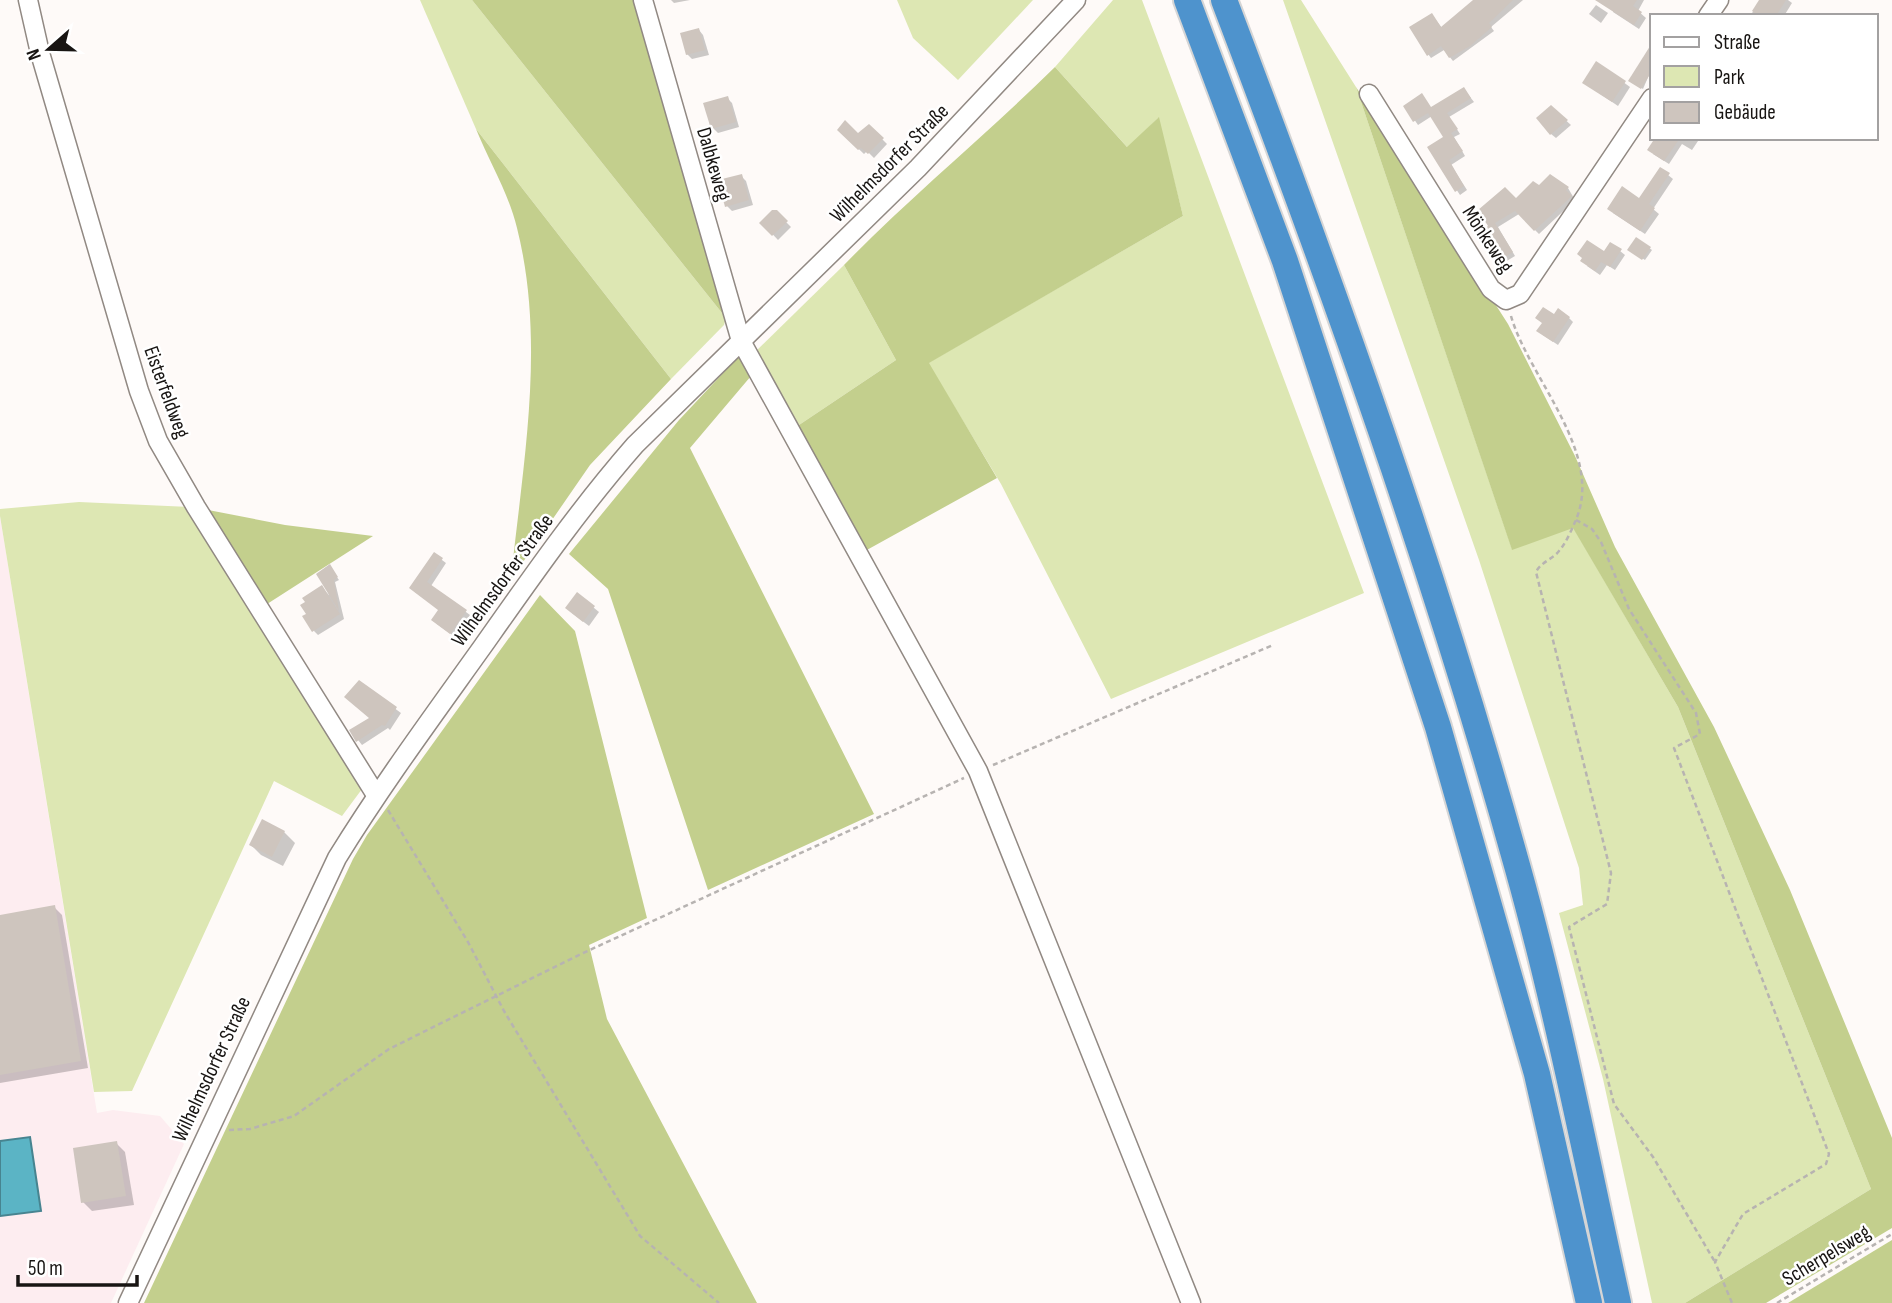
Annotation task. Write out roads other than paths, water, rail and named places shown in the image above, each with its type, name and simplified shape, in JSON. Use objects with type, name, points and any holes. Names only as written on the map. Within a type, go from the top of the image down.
[{"type":"highway","points":[[1187,0],[1285,261],[1434,714],[1537,1074],[1588,1303]]},
{"type":"highway","points":[[1224,0],[1310,226],[1439,607],[1519,870],[1618,1303]]},
{"type":"street","name":"Eisterfeldweg","points":[[28,0],[40,53],[139,391],[158,441],[196,507],[376,795]]},
{"type":"street","name":"Dalbkeweg","points":[[643,0],[740,341],[978,771],[1191,1303]]},
{"type":"street","name":"Wilhelmsdorfer Straße","points":[[128,1303],[337,858],[376,795],[598,487],[635,445],[918,169],[1076,0]]},
{"type":"street","name":"Mönkeweg","points":[[1369,94],[1491,289],[1506,300],[1520,294],[1650,101]]},
{"type":"water","points":[[30,1137],[41,1211],[0,1216],[0,1141]]}]
